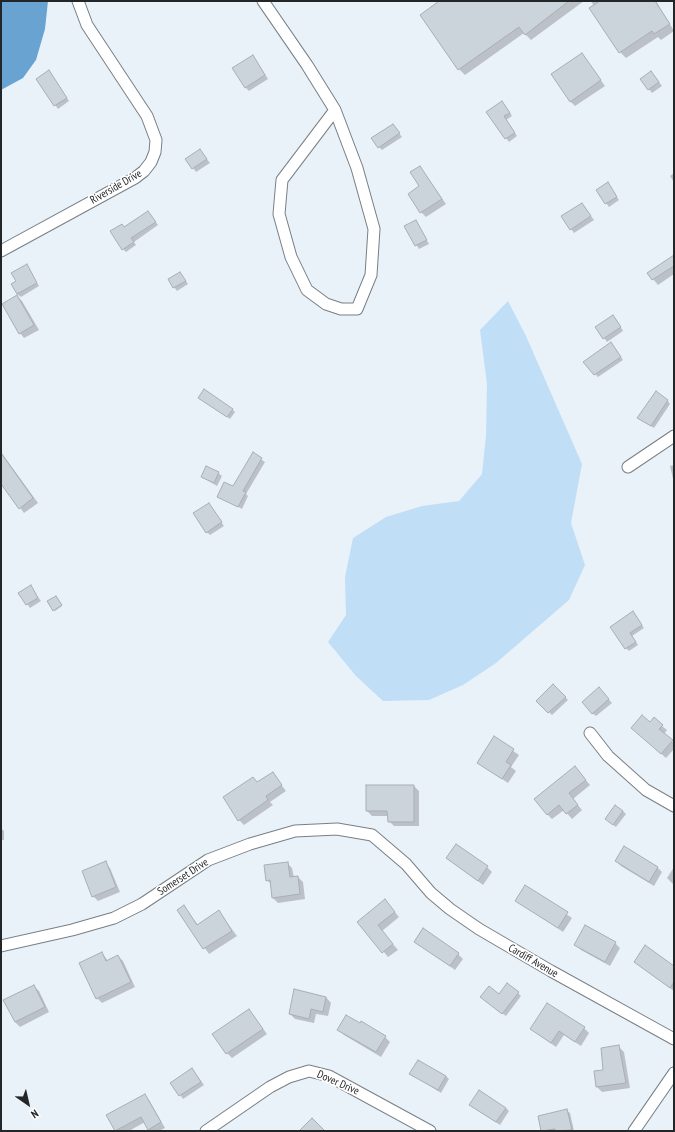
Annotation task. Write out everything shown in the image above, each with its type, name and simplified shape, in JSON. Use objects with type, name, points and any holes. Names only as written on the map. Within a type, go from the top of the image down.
[{"type":"street","name":"Riverside Drive","points":[[1,252],[135,178],[144,171],[151,162],[155,152],[156,140],[147,116],[87,25],[78,1]]},
{"type":"street","points":[[263,1],[307,65],[335,110],[357,168],[374,229],[371,275],[357,309],[341,309],[326,304],[307,290],[291,257],[279,214],[282,180],[335,110]]},
{"type":"street","points":[[628,468],[674,436]]},
{"type":"street","points":[[590,733],[608,756],[646,790],[674,806]]},
{"type":"street","name":"Somerset Drive","points":[[1,946],[72,930],[114,918],[142,904],[208,860],[250,844],[295,831],[336,829],[372,835],[406,864]]},
{"type":"street","name":"Cardiff Avenue","points":[[406,864],[431,893],[450,909],[479,929],[557,975],[674,1039]]},
{"type":"street","name":"Dover Drive","points":[[206,1131],[270,1087],[289,1077],[309,1071],[329,1076],[430,1131]]},
{"type":"street","points":[[634,1131],[674,1074]]},
{"type":"shaded area","points":[[508,301],[526,336],[582,464],[571,523],[585,565],[569,600],[496,663],[463,685],[429,700],[383,701],[356,676],[328,642],[346,615],[345,577],[353,538],[386,517],[422,506],[459,501],[482,474],[486,435],[487,384],[480,330]]},
{"type":"water","points":[[2,1],[48,1],[45,29],[36,60],[23,78],[1,90]]},
{"type":"building","points":[[439,1],[569,1],[525,35],[519,27],[458,70],[420,15]]},
{"type":"building","points":[[600,1],[655,1],[670,24],[654,34],[652,31],[619,53],[589,8]]},
{"type":"building","points":[[582,53],[601,80],[570,102],[551,74]]},
{"type":"building","points":[[253,55],[265,75],[245,88],[232,68]]},
{"type":"building","points":[[49,70],[67,98],[54,106],[36,79]]},
{"type":"building","points":[[651,71],[659,82],[648,90],[640,79]]},
{"type":"building","points":[[502,101],[510,113],[504,116],[515,133],[505,139],[486,112]]},
{"type":"building","points":[[393,124],[400,133],[378,148],[371,138]]},
{"type":"building","points":[[200,149],[207,159],[192,169],[185,159]]},
{"type":"building","points":[[420,166],[442,199],[420,213],[408,194],[419,186],[410,172]]},
{"type":"building","points":[[608,182],[617,197],[605,204],[596,190]]},
{"type":"building","points":[[582,203],[591,216],[570,230],[561,216]]},
{"type":"building","points":[[148,211],[156,222],[131,238],[134,242],[122,250],[110,231],[122,224],[124,227]]},
{"type":"building","points":[[416,220],[427,240],[415,246],[404,226]]},
{"type":"building","points":[[674,255],[674,266],[652,280],[647,273]]},
{"type":"building","points":[[27,264],[37,283],[17,294],[11,284],[16,281],[11,273]]},
{"type":"building","points":[[180,272],[186,281],[173,288],[168,279]]},
{"type":"building","points":[[17,295],[34,325],[19,334],[2,304]]},
{"type":"building","points":[[613,315],[621,327],[603,339],[595,327]]},
{"type":"building","points":[[611,342],[621,357],[594,375],[583,362]]},
{"type":"building","points":[[204,389],[233,409],[227,417],[198,398]]},
{"type":"building","points":[[656,391],[668,400],[651,426],[637,418]]},
{"type":"building","points":[[253,452],[262,458],[243,491],[246,492],[238,507],[217,497],[224,482],[233,486]]},
{"type":"building","points":[[1,453],[33,498],[19,509],[1,484]]},
{"type":"building","points":[[206,466],[219,472],[214,483],[201,477]]},
{"type":"building","points":[[209,503],[222,522],[206,533],[193,513]]},
{"type":"building","points":[[31,585],[38,598],[26,605],[18,593]]},
{"type":"building","points":[[56,596],[62,605],[53,611],[47,601]]},
{"type":"building","points":[[633,611],[642,625],[630,633],[636,642],[625,649],[610,627]]},
{"type":"building","points":[[553,684],[566,697],[548,713],[536,701]]},
{"type":"building","points":[[599,687],[609,699],[592,714],[582,702]]},
{"type":"building","points":[[642,715],[650,722],[654,717],[663,725],[659,729],[673,740],[661,754],[631,728]]},
{"type":"building","points":[[494,736],[514,749],[506,762],[511,765],[502,779],[477,763]]},
{"type":"building","points":[[575,766],[586,780],[569,793],[578,805],[566,814],[559,805],[547,815],[534,799]]},
{"type":"building","points":[[273,772],[282,785],[266,796],[268,800],[238,821],[223,797],[253,777],[257,782]]},
{"type":"building","points":[[366,785],[414,785],[414,822],[388,822],[387,811],[366,811]]},
{"type":"building","points":[[615,805],[623,811],[613,825],[605,819]]},
{"type":"building","points":[[456,844],[488,866],[478,881],[446,858]]},
{"type":"building","points":[[624,846],[658,867],[649,882],[615,861]]},
{"type":"building","points":[[106,861],[116,887],[92,897],[82,871]]},
{"type":"building","points":[[288,862],[290,877],[298,876],[300,894],[272,898],[270,880],[266,881],[264,865]]},
{"type":"building","points":[[525,885],[568,912],[558,928],[515,901]]},
{"type":"building","points":[[385,899],[395,912],[378,925],[393,944],[382,953],[357,922]]},
{"type":"building","points":[[184,905],[197,925],[219,910],[232,931],[203,949],[177,910]]},
{"type":"building","points":[[585,925],[616,942],[605,962],[574,945]]},
{"type":"building","points":[[423,928],[459,953],[450,966],[414,942]]},
{"type":"building","points":[[645,945],[674,966],[674,982],[670,988],[634,962]]},
{"type":"building","points":[[102,952],[106,961],[118,955],[131,982],[96,999],[79,963]]},
{"type":"building","points":[[507,983],[519,992],[502,1014],[480,997],[489,986],[499,994]]},
{"type":"building","points":[[34,985],[45,1007],[15,1022],[3,1000]]},
{"type":"building","points":[[294,989],[326,997],[323,1012],[311,1009],[309,1019],[289,1014]]},
{"type":"building","points":[[547,1003],[585,1027],[575,1042],[559,1031],[551,1043],[530,1029]]},
{"type":"building","points":[[249,1009],[263,1029],[226,1054],[212,1034]]},
{"type":"building","points":[[346,1015],[360,1023],[361,1021],[386,1036],[376,1052],[337,1030]]},
{"type":"building","points":[[619,1045],[626,1083],[596,1087],[594,1071],[603,1070],[601,1048]]},
{"type":"building","points":[[418,1060],[446,1076],[438,1090],[409,1074]]},
{"type":"building","points":[[192,1068],[201,1082],[179,1096],[170,1083]]},
{"type":"building","points":[[479,1090],[506,1108],[496,1122],[469,1105]]},
{"type":"building","points":[[145,1094],[161,1122],[148,1130],[141,1117],[115,1131],[106,1115]]},
{"type":"building","points":[[567,1109],[572,1130],[555,1131],[555,1129],[541,1131],[538,1116]]},
{"type":"building","points":[[312,1118],[325,1131],[299,1131]]}]
